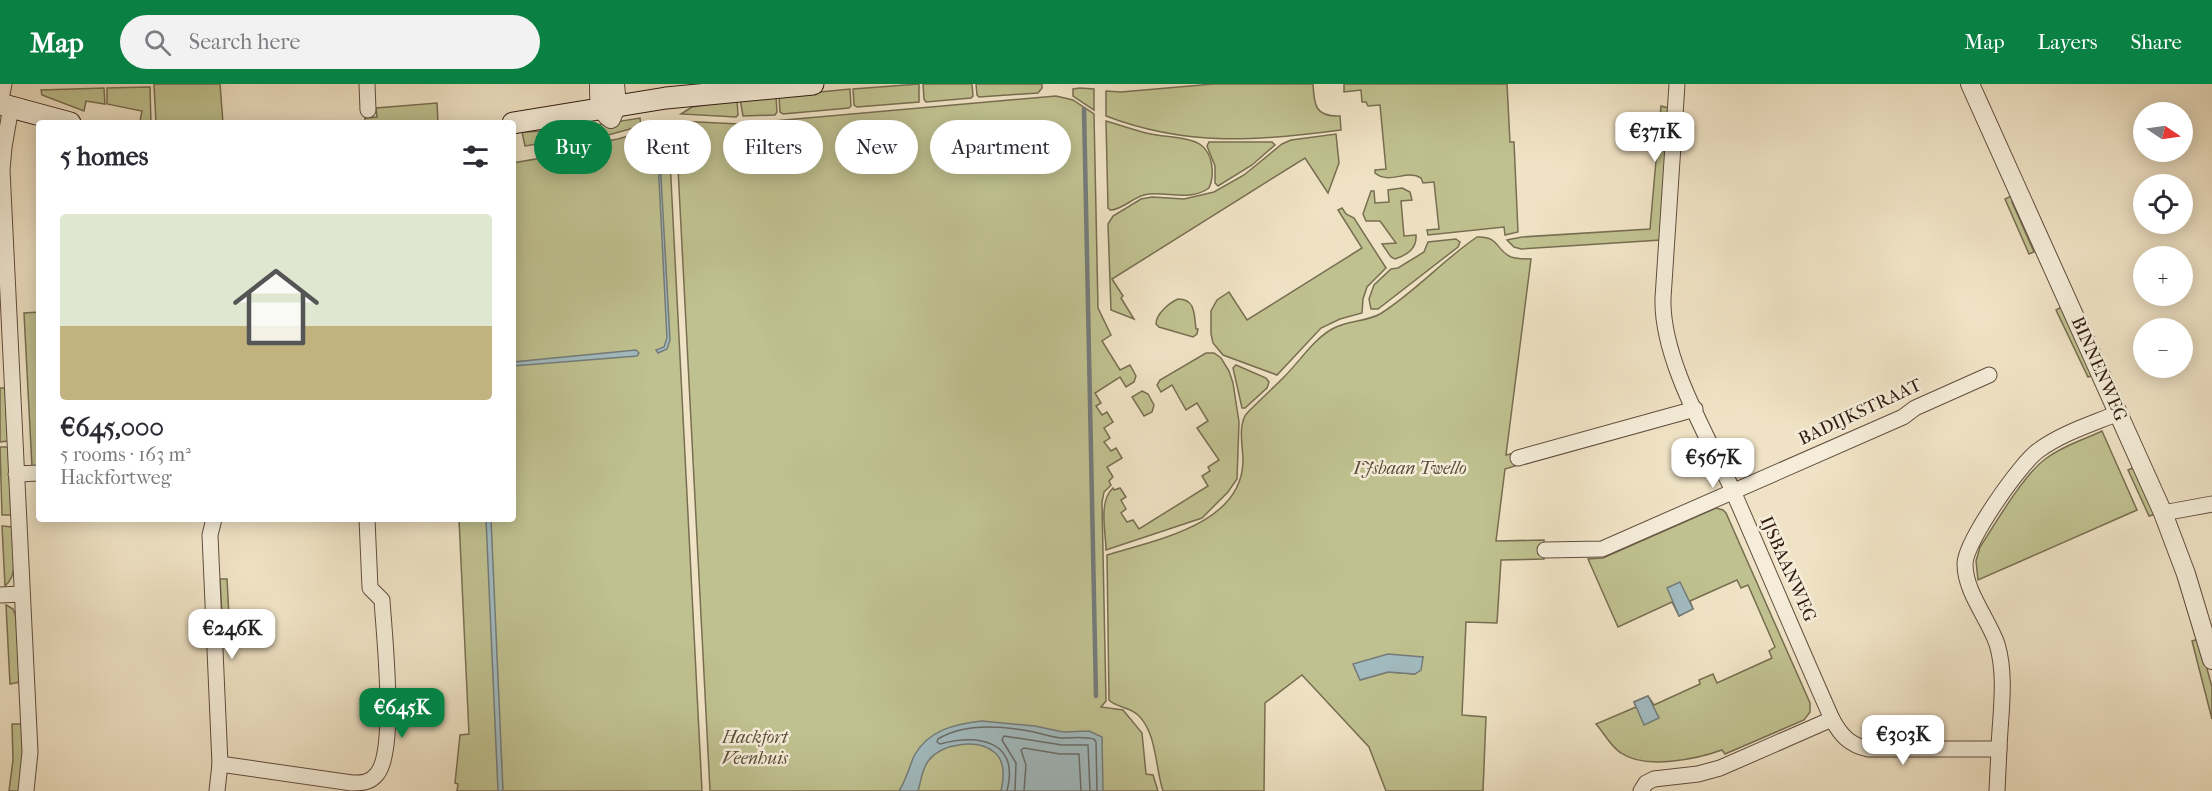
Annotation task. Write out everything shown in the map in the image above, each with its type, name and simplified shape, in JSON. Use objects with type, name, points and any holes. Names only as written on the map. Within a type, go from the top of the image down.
[{"type":"main road","points":[[516,123],[610,111],[693,95],[813,84]]},
{"type":"main road","points":[[4,105],[59,120]]},
{"type":"main road","points":[[516,128],[566,126],[610,111]]},
{"type":"street","points":[[4,84],[2,170],[4,313],[16,474],[30,752],[26,791]]},
{"type":"street","points":[[367,84],[368,110]]},
{"type":"street","points":[[599,84],[610,111]]},
{"type":"street","points":[[610,111],[615,84]]},
{"type":"street","name":"IJSBAANWEG","points":[[1677,84],[1666,245],[1664,321],[1670,351],[1832,719],[1838,731],[1851,744],[1869,749],[1999,749]]},
{"type":"street","name":"BINNENWEG","points":[[1970,84],[2163,513],[2189,584],[2212,660]]},
{"type":"street","name":"BADIJKSTRAAT","points":[[1545,550],[1602,549],[1903,417],[1915,408],[1989,375]]},
{"type":"street","points":[[1518,458],[1695,409]]},
{"type":"street","points":[[1997,791],[2002,677],[2000,658],[1966,576],[1965,564],[1969,546],[2034,454],[2063,437],[2118,413]]},
{"type":"street","points":[[16,474],[36,473]]},
{"type":"street","points":[[2163,513],[2212,504]]},
{"type":"street","points":[[213,522],[210,535],[220,764],[217,791]]},
{"type":"street","points":[[220,764],[352,783],[363,783],[378,773],[382,763],[389,718],[382,600],[370,588],[367,522]]},
{"type":"street","points":[[0,595],[21,594]]},
{"type":"street","points":[[1641,791],[1646,783],[1654,779],[1698,774],[1720,768],[1832,719]]},
{"type":"green space","points":[[154,84],[220,84],[223,120],[156,120]]},
{"type":"green space","points":[[919,84],[919,102],[857,107],[854,105],[853,89]]},
{"type":"green space","points":[[923,84],[972,84],[973,96],[926,102]]},
{"type":"green space","points":[[976,84],[1042,84],[1042,88],[1038,93],[979,97]]},
{"type":"green space","points":[[1213,84],[1313,84],[1315,104],[1325,114],[1340,116],[1341,130],[1281,137],[1223,139],[1165,133],[1106,116],[1106,91],[1121,92]]},
{"type":"green space","points":[[1344,84],[1507,84],[1510,142],[1514,142],[1518,232],[1505,235],[1504,227],[1428,235],[1427,230],[1439,229],[1434,182],[1423,183],[1421,178],[1410,175],[1386,178],[1375,173],[1375,170],[1386,169],[1380,105],[1368,106],[1366,102],[1362,102],[1361,90],[1344,92]]},
{"type":"green space","points":[[150,87],[151,120],[140,120],[142,111],[107,104],[107,88]]},
{"type":"green space","points":[[104,88],[105,104],[86,101],[84,111],[42,95],[41,90]]},
{"type":"green space","points":[[850,89],[851,106],[849,108],[783,114],[780,112],[779,96]]},
{"type":"green space","points":[[1073,89],[1094,89],[1094,110],[1073,96]]},
{"type":"green space","points":[[776,96],[777,112],[775,115],[743,116],[740,99]]},
{"type":"green space","name":"Hackfort Veenhuis","points":[[1056,96],[1073,100],[1094,114],[1098,308],[1111,335],[1102,341],[1120,370],[1130,365],[1136,376],[1134,382],[1126,387],[1120,377],[1095,393],[1101,403],[1096,406],[1102,415],[1107,412],[1113,422],[1104,428],[1110,438],[1104,442],[1111,451],[1116,448],[1122,458],[1107,467],[1113,477],[1109,481],[1111,485],[1104,492],[1102,502],[1106,701],[1101,707],[1123,710],[1142,733],[1146,774],[1153,775],[1158,791],[710,791],[678,174],[711,174],[711,123],[723,123],[723,174],[823,174],[823,120],[784,120]]},
{"type":"green space","points":[[737,100],[738,115],[736,117],[681,114],[692,107]]},
{"type":"green space","points":[[437,103],[438,120],[365,120],[365,118],[377,117],[376,108]]},
{"type":"green space","points":[[1661,106],[1669,108],[1667,142],[1658,141]]},
{"type":"green space","points":[[624,121],[624,131],[612,134],[612,122]]},
{"type":"green space","points":[[1106,121],[1145,133],[1197,142],[1205,149],[1212,165],[1209,188],[1187,195],[1144,195],[1120,208],[1110,210],[1108,208]]},
{"type":"green space","points":[[534,131],[534,145],[525,146],[522,132]]},
{"type":"green space","points":[[1336,134],[1339,163],[1328,193],[1305,158],[1112,279],[1134,319],[1111,310],[1108,224],[1113,216],[1141,199],[1152,197],[1184,199],[1214,192],[1244,175],[1282,144],[1291,140]]},
{"type":"green space","points":[[624,137],[624,174],[671,174],[702,791],[457,791],[458,784],[455,783],[460,735],[469,734],[459,522],[516,522],[516,162],[534,159],[534,174],[612,174],[612,140]]},
{"type":"green space","points":[[1209,142],[1272,142],[1275,145],[1252,165],[1218,186],[1215,183],[1215,166],[1207,146]]},
{"type":"green space","points":[[1657,149],[1667,150],[1661,240],[1521,249],[1514,247],[1507,240],[1522,237],[1650,229]]},
{"type":"green space","points":[[1402,188],[1410,192],[1412,200],[1401,201],[1404,236],[1416,235],[1416,240],[1410,251],[1395,259],[1382,244],[1396,243],[1380,221],[1366,221],[1363,214],[1371,191],[1374,191],[1375,203],[1389,202],[1388,190]]},
{"type":"green space","points":[[2013,195],[2012,202],[2034,252],[2029,254],[2005,199]]},
{"type":"green space","points":[[1342,208],[1346,214],[1354,218],[1386,268],[1367,287],[1362,313],[1340,319],[1321,328],[1277,375],[1223,355],[1213,343],[1211,334],[1211,311],[1217,300],[1229,292],[1247,320],[1362,248],[1338,210]]},
{"type":"green space","name":"IJsbaan Twello","points":[[1477,237],[1484,237],[1494,241],[1511,257],[1531,259],[1506,455],[1515,453],[1518,465],[1505,469],[1496,541],[1544,540],[1544,559],[1501,560],[1497,623],[1466,622],[1462,715],[1486,717],[1483,791],[1386,791],[1369,747],[1302,675],[1265,703],[1264,791],[1163,791],[1152,741],[1144,722],[1135,712],[1109,700],[1107,555],[1171,536],[1212,515],[1228,501],[1239,483],[1243,461],[1241,435],[1243,422],[1248,412],[1325,334],[1338,326],[1380,314]],"holes":[[[1423,657],[1415,674],[1388,672],[1360,680]]]},
{"type":"green space","points":[[1456,239],[1460,242],[1458,247],[1378,309],[1371,309],[1369,299],[1374,285],[1391,269],[1398,268],[1424,252],[1428,242]]},
{"type":"green space","points":[[1178,299],[1188,302],[1193,309],[1196,329],[1198,329],[1197,334],[1193,337],[1159,327],[1156,324],[1158,316],[1164,309]]},
{"type":"green space","points":[[2063,306],[2094,375],[2088,377],[2056,310]]},
{"type":"green space","points":[[36,312],[36,466],[32,467],[24,313]]},
{"type":"green space","points":[[1206,353],[1214,353],[1221,358],[1233,383],[1239,422],[1237,479],[1228,492],[1202,518],[1106,550],[1104,509],[1108,494],[1113,488],[1114,490],[1120,488],[1126,497],[1121,500],[1126,509],[1121,513],[1127,522],[1133,520],[1139,529],[1208,486],[1202,476],[1210,471],[1208,467],[1219,460],[1197,428],[1208,421],[1197,403],[1186,410],[1172,385],[1161,392],[1157,385],[1160,380]]},
{"type":"green space","points":[[1236,365],[1266,378],[1269,382],[1267,388],[1245,408],[1242,408],[1233,368]]},
{"type":"green space","points":[[0,388],[5,388],[8,441],[0,442]]},
{"type":"green space","points":[[1142,391],[1148,394],[1154,405],[1152,412],[1144,416],[1132,397]]},
{"type":"green space","points":[[2102,431],[2137,510],[1978,580],[1976,561],[1980,547],[2027,477],[2050,455]]},
{"type":"green space","points":[[0,447],[8,447],[11,515],[2,515]]},
{"type":"green space","points":[[2135,467],[2156,514],[2149,516],[2128,470]]},
{"type":"green space","points":[[1716,508],[1726,513],[1810,703],[1810,712],[1804,720],[1725,754],[1722,750],[1699,757],[1657,762],[1631,758],[1614,747],[1596,724],[1636,707],[1634,702],[1648,696],[1654,705],[1700,684],[1699,680],[1713,674],[1717,683],[1772,658],[1769,651],[1775,647],[1748,585],[1741,588],[1737,580],[1690,601],[1693,609],[1679,616],[1672,602],[1618,627],[1588,559],[1603,558]]},
{"type":"green space","points":[[2,526],[12,527],[14,550],[13,574],[5,586]]},
{"type":"green space","points":[[220,579],[227,579],[230,635],[223,635]]},
{"type":"green space","points":[[6,605],[13,609],[16,617],[20,682],[10,684]]},
{"type":"green space","points":[[2199,639],[2212,687],[2212,719],[2192,641]]},
{"type":"green space","points":[[12,724],[22,724],[23,759],[19,791],[9,791],[13,760]]},
{"type":"water","points":[[659,174],[661,174],[670,340],[667,349],[658,353],[656,350],[664,347],[667,338]]},
{"type":"water","points":[[636,350],[639,353],[637,356],[516,366],[516,362]]},
{"type":"water","points":[[486,522],[491,522],[503,791],[498,791]]},
{"type":"water","points":[[1680,582],[1693,609],[1679,616],[1667,588]]},
{"type":"water","points":[[1388,654],[1423,657],[1421,670],[1415,674],[1388,672],[1360,680],[1353,664]]},
{"type":"water","points":[[1648,696],[1659,718],[1644,725],[1634,702]]},
{"type":"water","points":[[982,721],[1035,726],[1063,732],[1089,731],[1102,737],[1103,791],[1001,791],[1003,770],[1001,760],[987,748],[969,744],[951,747],[935,754],[925,767],[918,791],[899,791],[914,756],[927,740],[943,730]]},
{"type":"waterway","points":[[1084,109],[1096,696]]}]
